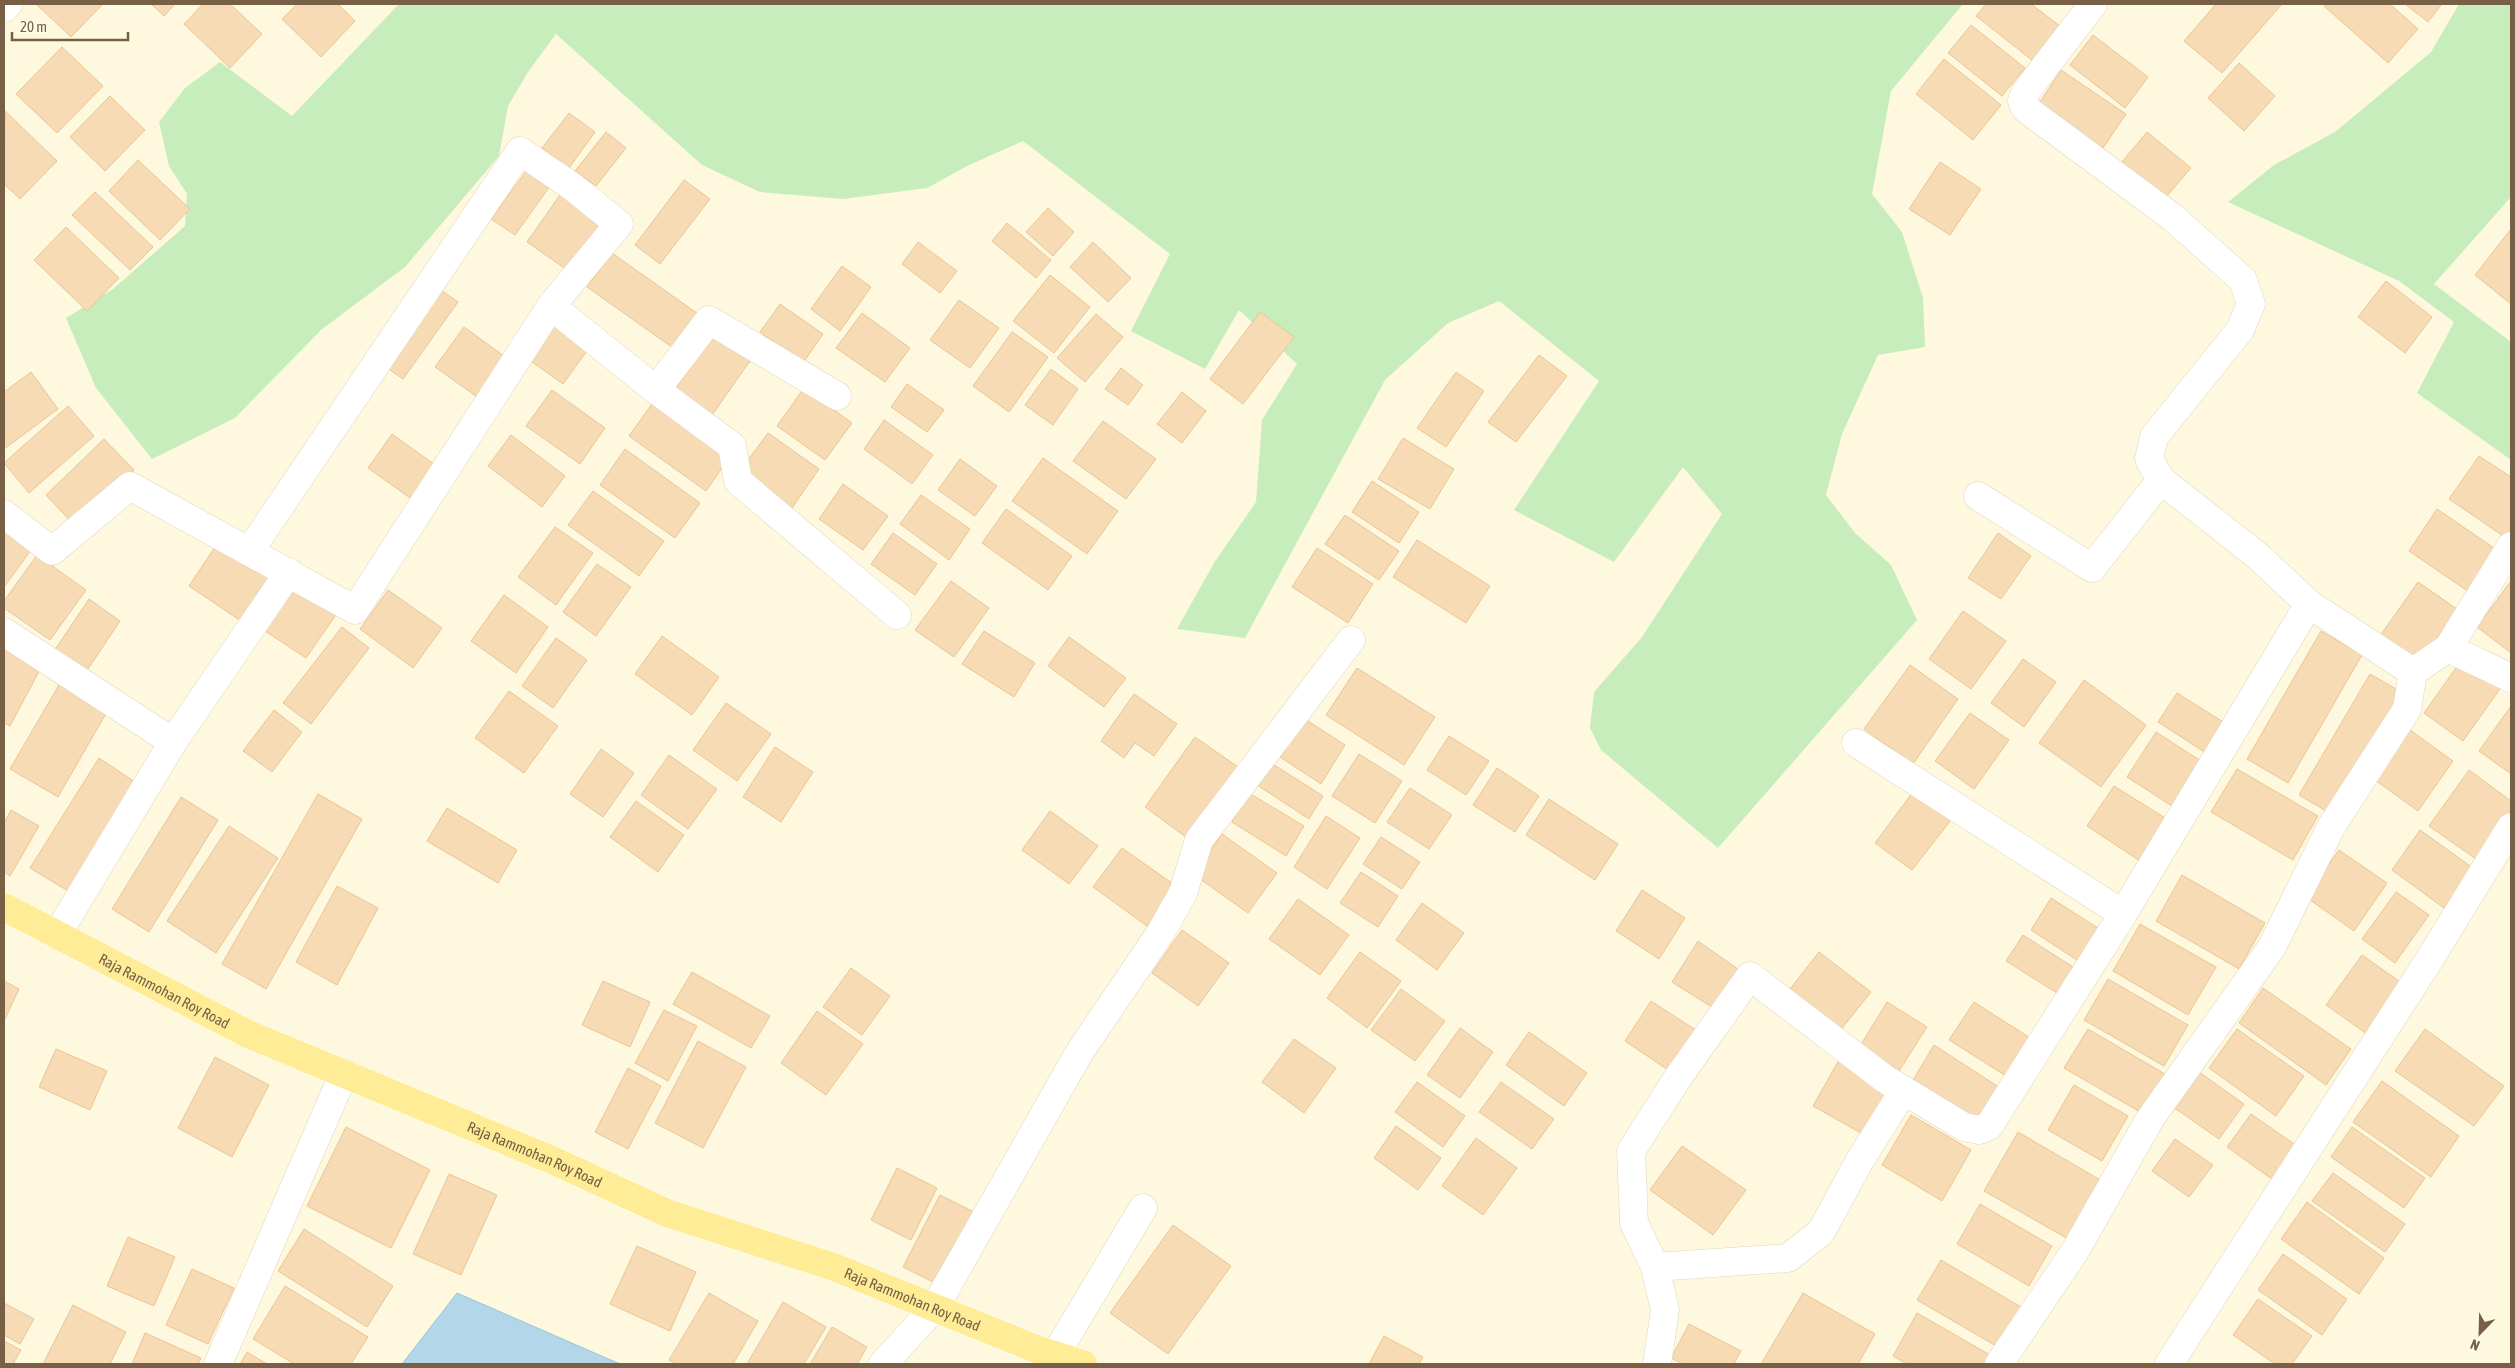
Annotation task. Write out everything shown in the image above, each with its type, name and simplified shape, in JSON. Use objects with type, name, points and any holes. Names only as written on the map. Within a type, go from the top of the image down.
[{"type":"main road","name":"Raja Rammohan Roy Road","points":[[4,907],[58,933],[248,1034],[552,1160],[667,1213],[834,1267],[935,1307],[1052,1360],[1083,1364]]},
{"type":"street","points":[[4,8],[8,4]]},
{"type":"street","points":[[2092,4],[2025,93],[2022,101],[2026,110],[2172,217],[2243,280],[2251,304],[2240,330],[2154,437],[2149,459],[2161,480],[2259,557],[2308,604],[2413,672]]},
{"type":"street","points":[[4,514],[52,552],[130,486],[249,552],[289,572],[355,610],[551,306],[619,224],[570,184],[520,151],[249,552]]},
{"type":"street","points":[[551,306],[656,390],[732,446],[738,481],[897,615]]},
{"type":"street","points":[[656,390],[709,320],[837,396]]},
{"type":"street","points":[[1978,496],[2092,568],[2161,480]]},
{"type":"street","points":[[1999,1364],[2075,1250],[2150,1119],[2272,947],[2331,827],[2407,709],[2413,672],[2448,648],[2511,546]]},
{"type":"street","points":[[58,933],[173,742],[289,572]]},
{"type":"street","points":[[1657,1364],[1665,1310],[1655,1267],[1634,1223],[1631,1151],[1679,1076],[1750,976],[1885,1079],[1964,1128],[1979,1130],[1990,1126],[2123,914],[2308,604]]},
{"type":"street","points":[[4,632],[173,742]]},
{"type":"street","points":[[883,1364],[935,1307],[1079,1053],[1165,924],[1183,893],[1198,840],[1351,640]]},
{"type":"street","points":[[2448,648],[2511,678]]},
{"type":"street","points":[[1856,743],[2123,914]]},
{"type":"street","points":[[2169,1364],[2420,974],[2511,827]]},
{"type":"street","points":[[218,1364],[344,1073]]},
{"type":"street","points":[[1655,1267],[1788,1258],[1821,1232],[1859,1162],[1904,1090]]},
{"type":"street","points":[[1052,1360],[1143,1208]]},
{"type":"green space","points":[[399,4],[1963,4],[1891,91],[1872,194],[1902,232],[1923,298],[1925,347],[1878,355],[1842,434],[1826,495],[1855,533],[1891,565],[1917,620],[1718,848],[1601,750],[1590,728],[1594,692],[1642,637],[1722,514],[1683,467],[1614,562],[1514,510],[1599,381],[1499,301],[1448,323],[1385,380],[1245,638],[1177,629],[1214,563],[1256,502],[1262,420],[1297,364],[1239,310],[1205,369],[1131,331],[1170,254],[1023,141],[969,165],[927,188],[843,199],[760,192],[702,165],[556,34],[528,72],[508,106],[499,156],[405,267],[321,330],[235,418],[152,459],[96,388],[66,318],[113,289],[185,226],[187,194],[169,166],[159,122],[185,88],[220,62],[292,116]]},
{"type":"green space","points":[[2459,4],[2511,4],[2511,197],[2434,284],[2511,342],[2511,460],[2417,393],[2454,322],[2399,281],[2228,202],[2274,165],[2335,132],[2431,52]]},
{"type":"water","points":[[457,1293],[620,1364],[402,1364]]},
{"type":"building","points":[[36,4],[103,4],[71,37]]},
{"type":"building","points":[[151,4],[175,4],[164,16]]},
{"type":"building","points":[[203,4],[230,4],[262,34],[230,68],[184,24]]},
{"type":"building","points":[[297,4],[338,4],[355,21],[321,57],[282,19]]},
{"type":"building","points":[[1986,4],[2031,4],[2064,29],[2037,64],[1976,16]]},
{"type":"building","points":[[2216,4],[2282,4],[2222,73],[2184,41]]},
{"type":"building","points":[[2327,4],[2390,4],[2418,29],[2388,63],[2324,6]]},
{"type":"building","points":[[2405,4],[2442,4],[2428,22]]},
{"type":"building","points":[[1971,25],[2025,68],[2002,96],[1948,53]]},
{"type":"building","points":[[2093,35],[2148,77],[2125,108],[2070,65]]},
{"type":"building","points":[[62,47],[103,86],[57,133],[16,94]]},
{"type":"building","points":[[1944,59],[2001,105],[1973,140],[1916,94]]},
{"type":"building","points":[[2239,63],[2275,96],[2244,131],[2208,98]]},
{"type":"building","points":[[2061,70],[2126,114],[2103,148],[2038,105]]},
{"type":"building","points":[[110,96],[145,130],[105,171],[70,137]]},
{"type":"building","points":[[5,111],[57,161],[20,199],[4,184]]},
{"type":"building","points":[[569,113],[595,132],[569,168],[542,148]]},
{"type":"building","points":[[606,132],[626,148],[596,186],[575,171]]},
{"type":"building","points":[[2147,132],[2191,168],[2160,204],[2117,168]]},
{"type":"building","points":[[138,160],[190,209],[160,240],[109,191]]},
{"type":"building","points":[[1940,162],[1981,189],[1950,235],[1909,209]]},
{"type":"building","points":[[527,170],[550,186],[515,235],[491,219]]},
{"type":"building","points":[[684,180],[710,199],[660,264],[635,245]]},
{"type":"building","points":[[95,192],[153,247],[130,270],[72,215]]},
{"type":"building","points":[[562,192],[605,223],[570,272],[527,242]]},
{"type":"building","points":[[1048,208],[1074,232],[1053,256],[1026,232]]},
{"type":"building","points":[[1007,223],[1051,260],[1036,278],[992,241]]},
{"type":"building","points":[[66,227],[119,278],[87,311],[34,260]]},
{"type":"building","points":[[2511,229],[2511,304],[2475,275]]},
{"type":"building","points":[[918,242],[957,271],[940,293],[902,264]]},
{"type":"building","points":[[1093,242],[1131,278],[1108,302],[1070,267]]},
{"type":"building","points":[[612,253],[701,316],[676,350],[587,287]]},
{"type":"building","points":[[842,266],[871,287],[840,331],[811,309]]},
{"type":"building","points":[[1050,275],[1090,307],[1054,353],[1013,321]]},
{"type":"building","points":[[2386,281],[2432,317],[2405,353],[2358,317]]},
{"type":"building","points":[[438,288],[458,302],[403,379],[383,365]]},
{"type":"building","points":[[959,300],[999,328],[970,368],[930,340]]},
{"type":"building","points":[[780,304],[823,334],[803,363],[760,332]]},
{"type":"building","points":[[1260,312],[1294,337],[1243,404],[1210,379]]},
{"type":"building","points":[[862,313],[910,348],[885,382],[836,348]]},
{"type":"building","points":[[1096,314],[1123,337],[1085,382],[1057,358]]},
{"type":"building","points":[[554,324],[589,348],[563,384],[528,359]]},
{"type":"building","points":[[464,327],[511,361],[483,401],[435,367]]},
{"type":"building","points":[[716,332],[752,358],[708,421],[671,395]]},
{"type":"building","points":[[1012,332],[1048,357],[1009,412],[973,386]]},
{"type":"building","points":[[1539,355],[1567,376],[1516,442],[1488,422]]},
{"type":"building","points":[[1121,368],[1143,385],[1128,405],[1105,389]]},
{"type":"building","points":[[1051,369],[1078,389],[1053,425],[1025,405]]},
{"type":"building","points":[[31,372],[58,409],[4,449],[4,392]]},
{"type":"building","points":[[1456,372],[1484,391],[1446,447],[1417,428]]},
{"type":"building","points":[[907,384],[944,410],[927,432],[891,407]]},
{"type":"building","points":[[804,388],[852,423],[825,460],[777,426]]},
{"type":"building","points":[[552,390],[605,428],[580,464],[526,426]]},
{"type":"building","points":[[1182,392],[1206,411],[1182,443],[1157,424]]},
{"type":"building","points":[[654,401],[731,455],[706,491],[629,436]]},
{"type":"building","points":[[68,406],[94,436],[29,493],[4,463]]},
{"type":"building","points":[[884,420],[933,455],[912,484],[864,449]]},
{"type":"building","points":[[1103,421],[1156,459],[1126,499],[1073,461]]},
{"type":"building","points":[[768,433],[819,469],[792,508],[740,471]]},
{"type":"building","points":[[392,434],[438,467],[413,500],[368,468]]},
{"type":"building","points":[[511,435],[565,476],[542,507],[488,466]]},
{"type":"building","points":[[1403,438],[1454,469],[1430,509],[1378,479]]},
{"type":"building","points":[[104,439],[134,470],[75,526],[46,495]]},
{"type":"building","points":[[625,449],[700,503],[675,538],[600,485]]},
{"type":"building","points":[[2479,456],[2511,477],[2511,531],[2506,538],[2449,499]]},
{"type":"building","points":[[1043,458],[1118,511],[1087,554],[1012,501]]},
{"type":"building","points":[[960,459],[997,486],[975,516],[938,490]]},
{"type":"building","points":[[1372,481],[1419,512],[1399,543],[1352,512]]},
{"type":"building","points":[[843,484],[888,516],[863,550],[819,519]]},
{"type":"building","points":[[593,491],[664,541],[639,576],[568,525]]},
{"type":"building","points":[[921,495],[970,529],[949,560],[900,524]]},
{"type":"building","points":[[1006,509],[1072,556],[1048,590],[982,543]]},
{"type":"building","points":[[2437,509],[2497,550],[2469,592],[2409,551]]},
{"type":"building","points":[[1345,515],[1399,551],[1379,580],[1325,544]]},
{"type":"building","points":[[555,527],[593,553],[556,605],[518,577]]},
{"type":"building","points":[[4,530],[31,550],[4,587]]},
{"type":"building","points":[[893,533],[937,564],[915,595],[871,564]]},
{"type":"building","points":[[1998,533],[2031,556],[2001,599],[1968,578]]},
{"type":"building","points":[[1417,540],[1490,586],[1466,623],[1393,577]]},
{"type":"building","points":[[219,541],[277,581],[247,625],[189,586]]},
{"type":"building","points":[[1317,548],[1373,584],[1348,623],[1292,587]]},
{"type":"building","points":[[37,555],[86,590],[50,640],[4,608],[4,601]]},
{"type":"building","points":[[597,564],[631,587],[596,636],[563,612]]},
{"type":"building","points":[[951,581],[989,608],[954,657],[915,630]]},
{"type":"building","points":[[2511,581],[2511,653],[2477,627]]},
{"type":"building","points":[[285,582],[335,616],[306,658],[256,625]]},
{"type":"building","points":[[2418,582],[2457,609],[2419,663],[2380,636]]},
{"type":"building","points":[[388,590],[442,628],[413,668],[360,629]]},
{"type":"building","points":[[504,595],[548,627],[516,673],[471,641]]},
{"type":"building","points":[[89,599],[120,621],[84,675],[52,654]]},
{"type":"building","points":[[1963,611],[2006,641],[1971,689],[1929,659]]},
{"type":"building","points":[[342,627],[369,648],[311,724],[283,703]]},
{"type":"building","points":[[984,631],[1035,663],[1014,697],[962,664]]},
{"type":"building","points":[[2321,631],[2362,655],[2288,783],[2247,759]]},
{"type":"building","points":[[662,636],[719,677],[692,715],[635,674]]},
{"type":"building","points":[[1069,637],[1126,678],[1104,707],[1048,666]]},
{"type":"building","points":[[556,638],[587,660],[553,708],[522,686]]},
{"type":"building","points":[[4,644],[43,664],[10,726],[4,723]]},
{"type":"building","points":[[2463,658],[2502,686],[2463,741],[2424,713]]},
{"type":"building","points":[[2023,659],[2056,682],[2024,727],[1991,703]]},
{"type":"building","points":[[1910,665],[1958,699],[1913,764],[1864,729]]},
{"type":"building","points":[[1357,668],[1435,717],[1404,765],[1326,715]]},
{"type":"building","points":[[2370,674],[2403,693],[2333,815],[2299,795]]},
{"type":"building","points":[[2084,680],[2146,725],[2101,787],[2039,743]]},
{"type":"building","points":[[60,683],[108,710],[58,797],[10,769]]},
{"type":"building","points":[[509,691],[558,726],[524,773],[475,738]]},
{"type":"building","points":[[2177,693],[2228,725],[2209,755],[2158,722]]},
{"type":"building","points":[[1134,694],[1177,724],[1154,756],[1135,743],[1124,758],[1101,741]]},
{"type":"building","points":[[726,703],[771,734],[737,781],[693,750]]},
{"type":"building","points":[[2511,706],[2511,774],[2479,751]]},
{"type":"building","points":[[274,710],[302,732],[272,772],[243,751]]},
{"type":"building","points":[[1970,713],[2009,740],[1974,789],[1935,761]]},
{"type":"building","points":[[1305,719],[1345,745],[1321,784],[1280,757]]},
{"type":"building","points":[[2410,730],[2453,761],[2418,811],[2375,780]]},
{"type":"building","points":[[2156,732],[2201,761],[2172,806],[2127,777]]},
{"type":"building","points":[[1449,736],[1489,761],[1466,795],[1427,770]]},
{"type":"building","points":[[1195,737],[1241,769],[1190,840],[1145,807]]},
{"type":"building","points":[[775,747],[813,772],[781,822],[743,797]]},
{"type":"building","points":[[601,749],[634,773],[603,817],[570,794]]},
{"type":"building","points":[[1359,754],[1402,781],[1375,823],[1332,796]]},
{"type":"building","points":[[669,755],[717,789],[688,829],[641,795]]},
{"type":"building","points":[[99,758],[141,786],[73,894],[30,868]]},
{"type":"building","points":[[1268,761],[1323,796],[1309,819],[1254,783]]},
{"type":"building","points":[[1497,768],[1539,796],[1515,832],[1473,805]]},
{"type":"building","points":[[2237,769],[2318,816],[2293,860],[2211,812]]},
{"type":"building","points":[[2469,770],[2511,801],[2511,810],[2476,859],[2429,826]]},
{"type":"building","points":[[2114,786],[2170,821],[2143,863],[2087,826]]},
{"type":"building","points":[[1410,788],[1452,815],[1429,849],[1387,822]]},
{"type":"building","points":[[1913,792],[1951,820],[1912,870],[1875,843]]},
{"type":"building","points":[[1249,793],[1304,826],[1286,856],[1232,822]]},
{"type":"building","points":[[318,794],[362,819],[266,989],[222,964]]},
{"type":"building","points":[[181,797],[218,820],[149,932],[112,909]]},
{"type":"building","points":[[1549,799],[1618,844],[1595,880],[1526,835]]},
{"type":"building","points":[[636,801],[684,835],[658,872],[610,837]]},
{"type":"building","points":[[447,808],[517,850],[498,883],[427,841]]},
{"type":"building","points":[[11,810],[39,826],[10,876],[4,872],[4,823]]},
{"type":"building","points":[[1050,811],[1098,846],[1069,884],[1022,850]]},
{"type":"building","points":[[1326,816],[1360,838],[1327,889],[1294,867]]},
{"type":"building","points":[[229,826],[278,858],[216,953],[167,921]]},
{"type":"building","points":[[2420,830],[2473,868],[2444,908],[2392,870]]},
{"type":"building","points":[[1222,834],[1277,873],[1248,913],[1193,874]]},
{"type":"building","points":[[1381,837],[1420,862],[1402,889],[1363,864]]},
{"type":"building","points":[[1122,848],[1179,888],[1151,929],[1093,887]]},
{"type":"building","points":[[2339,850],[2387,883],[2354,931],[2306,897]]},
{"type":"building","points":[[1361,872],[1398,896],[1378,927],[1340,903]]},
{"type":"building","points":[[2182,875],[2265,923],[2239,969],[2156,921]]},
{"type":"building","points":[[337,886],[378,908],[337,985],[296,962]]},
{"type":"building","points":[[1642,890],[1685,918],[1659,959],[1616,931]]},
{"type":"building","points":[[2396,892],[2429,915],[2395,963],[2362,939]]},
{"type":"building","points":[[2051,898],[2104,932],[2083,964],[2031,930]]},
{"type":"building","points":[[1298,899],[1349,935],[1320,975],[1269,939]]},
{"type":"building","points":[[1422,903],[1464,933],[1437,970],[1396,940]]},
{"type":"building","points":[[2140,924],[2216,967],[2188,1015],[2113,971]]},
{"type":"building","points":[[1182,930],[1229,963],[1198,1006],[1152,973]]},
{"type":"building","points":[[2023,935],[2081,972],[2065,998],[2006,961]]},
{"type":"building","points":[[1698,941],[1742,972],[1718,1011],[1672,982]]},
{"type":"building","points":[[1360,952],[1401,981],[1367,1028],[1327,998]]},
{"type":"building","points":[[1819,952],[1871,992],[1839,1032],[1787,993]]},
{"type":"building","points":[[2362,955],[2403,984],[2367,1034],[2326,1005]]},
{"type":"building","points":[[851,968],[890,996],[862,1035],[823,1007]]},
{"type":"building","points":[[692,972],[770,1016],[751,1048],[673,1004]]},
{"type":"building","points":[[2108,979],[2188,1025],[2164,1066],[2084,1020]]},
{"type":"building","points":[[4,981],[19,989],[4,1021]]},
{"type":"building","points":[[603,981],[650,1002],[630,1047],[582,1025]]},
{"type":"building","points":[[2263,988],[2351,1049],[2326,1085],[2239,1023]]},
{"type":"building","points":[[1401,989],[1445,1021],[1415,1061],[1371,1030]]},
{"type":"building","points":[[1651,1001],[1705,1036],[1677,1076],[1625,1041]]},
{"type":"building","points":[[1887,1002],[1927,1027],[1899,1071],[1860,1046]]},
{"type":"building","points":[[1974,1002],[2035,1041],[2011,1079],[1949,1040]]},
{"type":"building","points":[[664,1010],[697,1026],[668,1081],[635,1063]]},
{"type":"building","points":[[817,1011],[863,1044],[826,1095],[781,1063]]},
{"type":"building","points":[[1460,1028],[1493,1052],[1460,1098],[1427,1075]]},
{"type":"building","points":[[2088,1029],[2165,1074],[2142,1113],[2064,1068]]},
{"type":"building","points":[[2237,1029],[2304,1076],[2276,1116],[2209,1068]]},
{"type":"building","points":[[2425,1029],[2504,1086],[2474,1126],[2395,1071]]},
{"type":"building","points":[[1529,1032],[1587,1073],[1564,1106],[1506,1065]]},
{"type":"building","points":[[1294,1039],[1336,1068],[1304,1113],[1262,1082]]},
{"type":"building","points":[[698,1041],[746,1067],[703,1148],[655,1123]]},
{"type":"building","points":[[1934,1045],[2005,1091],[1983,1124],[1913,1080]]},
{"type":"building","points":[[56,1049],[107,1071],[90,1110],[39,1087]]},
{"type":"building","points":[[215,1057],[269,1085],[232,1157],[178,1128]]},
{"type":"building","points":[[1839,1060],[1892,1091],[1866,1136],[1813,1106]]},
{"type":"building","points":[[628,1068],[661,1086],[628,1149],[595,1132]]},
{"type":"building","points":[[2199,1072],[2244,1104],[2219,1139],[2173,1107]]},
{"type":"building","points":[[2382,1081],[2459,1136],[2431,1177],[2353,1122]]},
{"type":"building","points":[[1417,1082],[1465,1116],[1443,1147],[1395,1112]]},
{"type":"building","points":[[1501,1082],[1554,1119],[1532,1149],[1479,1112]]},
{"type":"building","points":[[2074,1085],[2128,1116],[2102,1161],[2048,1130]]},
{"type":"building","points":[[2251,1114],[2300,1148],[2276,1182],[2227,1147]]},
{"type":"building","points":[[1911,1115],[1971,1150],[1942,1201],[1882,1165]]},
{"type":"building","points":[[1396,1126],[1441,1158],[1418,1190],[1374,1158]]},
{"type":"building","points":[[346,1127],[430,1170],[391,1248],[307,1206]]},
{"type":"building","points":[[2352,1127],[2425,1178],[2404,1208],[2331,1157]]},
{"type":"building","points":[[2018,1132],[2102,1181],[2068,1239],[1984,1191]]},
{"type":"building","points":[[1476,1138],[1517,1168],[1483,1215],[1442,1186]]},
{"type":"building","points":[[2175,1139],[2213,1165],[2189,1197],[2152,1171]]},
{"type":"building","points":[[1682,1146],[1746,1190],[1713,1235],[1650,1190]]},
{"type":"building","points":[[897,1168],[937,1188],[911,1240],[871,1220]]},
{"type":"building","points":[[2333,1173],[2405,1224],[2385,1252],[2312,1201]]},
{"type":"building","points":[[449,1174],[497,1195],[461,1275],[413,1254]]},
{"type":"building","points":[[940,1195],[978,1214],[941,1286],[903,1267]]},
{"type":"building","points":[[2307,1202],[2384,1258],[2359,1294],[2281,1239]]},
{"type":"building","points":[[1980,1204],[2052,1246],[2029,1286],[1957,1244]]},
{"type":"building","points":[[1173,1225],[1231,1266],[1168,1354],[1110,1313]]},
{"type":"building","points":[[304,1229],[393,1286],[367,1327],[278,1271]]},
{"type":"building","points":[[128,1237],[175,1257],[154,1306],[107,1286]]},
{"type":"building","points":[[637,1246],[696,1272],[670,1331],[610,1304]]},
{"type":"building","points":[[2283,1254],[2347,1299],[2322,1335],[2258,1290]]},
{"type":"building","points":[[1941,1260],[2021,1307],[1998,1347],[1917,1300]]},
{"type":"building","points":[[192,1269],[234,1288],[208,1344],[166,1325]]},
{"type":"building","points":[[285,1286],[368,1337],[351,1364],[294,1364],[253,1339]]},
{"type":"building","points":[[709,1293],[758,1321],[733,1364],[676,1364],[669,1360]]},
{"type":"building","points":[[1803,1293],[1875,1334],[1858,1364],[1761,1364]]},
{"type":"building","points":[[2258,1299],[2312,1336],[2292,1364],[2275,1364],[2233,1335]]},
{"type":"building","points":[[783,1302],[826,1327],[804,1364],[747,1364]]},
{"type":"building","points":[[4,1303],[34,1319],[20,1344],[4,1335]]},
{"type":"building","points":[[73,1305],[126,1332],[110,1364],[43,1364]]},
{"type":"building","points":[[1917,1313],[1990,1355],[1985,1364],[1907,1364],[1893,1356]]},
{"type":"building","points":[[1689,1324],[1741,1351],[1734,1364],[1683,1364],[1671,1358]]},
{"type":"building","points":[[832,1327],[867,1347],[857,1364],[810,1364]]},
{"type":"building","points":[[145,1333],[201,1358],[198,1364],[132,1364]]},
{"type":"building","points":[[1384,1336],[1423,1357],[1419,1364],[1369,1364]]},
{"type":"building","points":[[4,1341],[21,1350],[13,1364],[4,1364]]},
{"type":"building","points":[[247,1352],[267,1364],[240,1364]]}]
